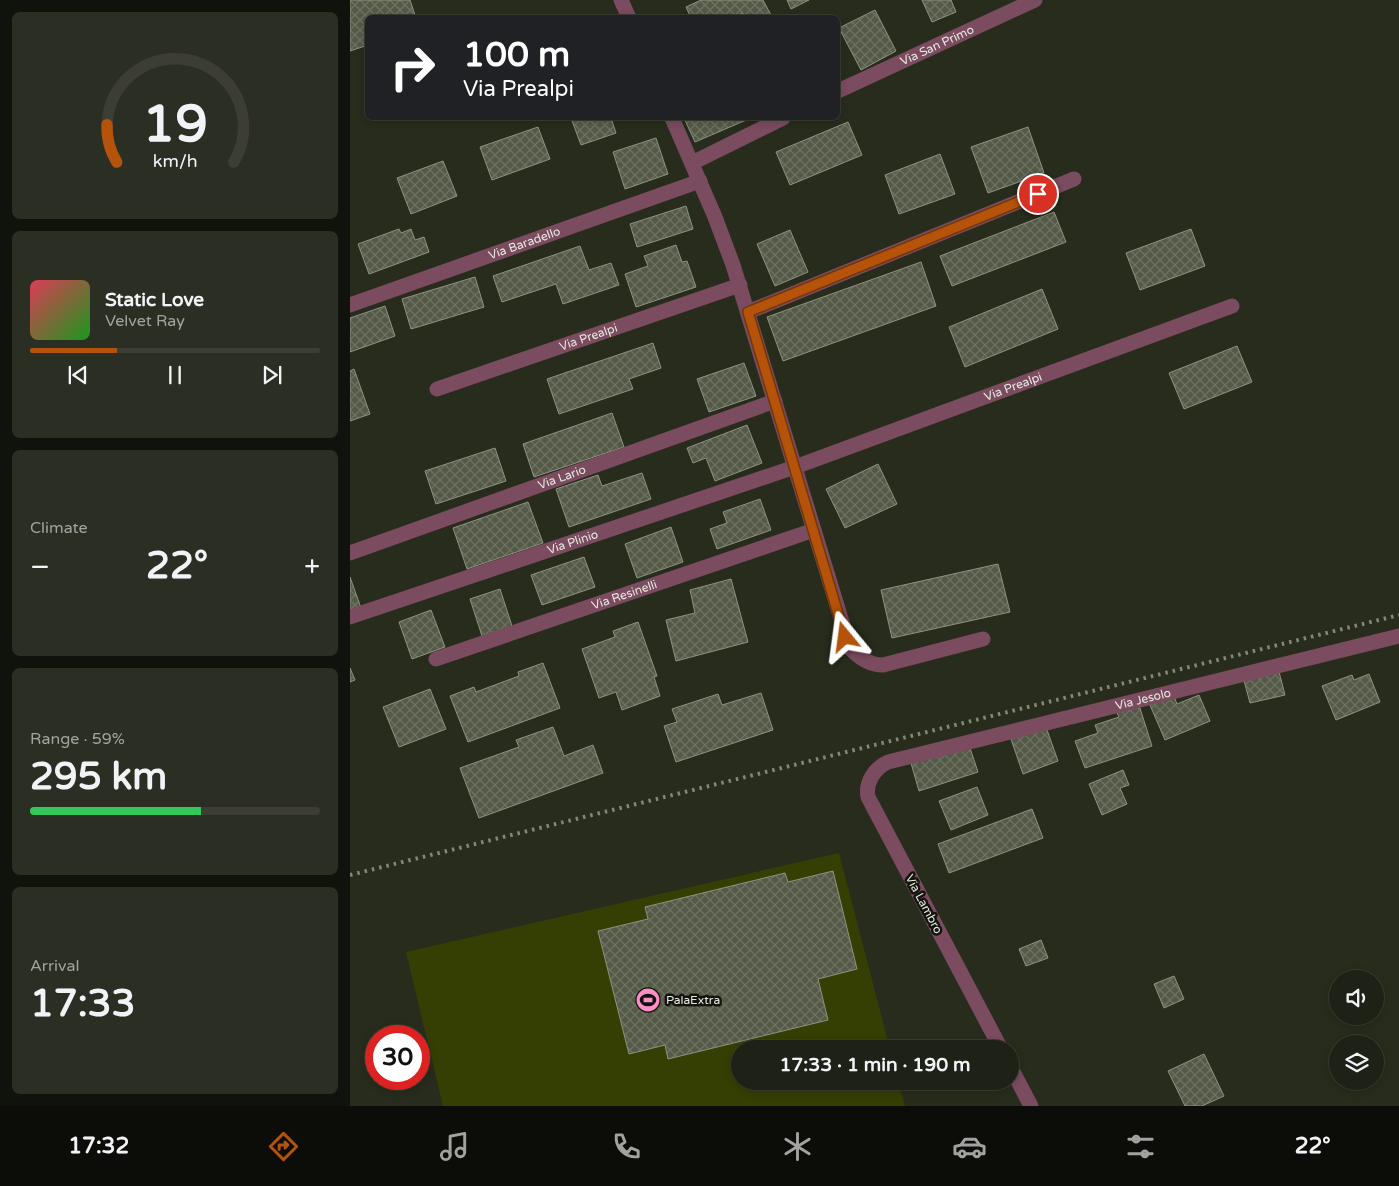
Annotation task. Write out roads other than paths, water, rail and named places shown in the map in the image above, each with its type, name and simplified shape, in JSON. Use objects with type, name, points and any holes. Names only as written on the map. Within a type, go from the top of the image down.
[{"type":"street","points":[[621,0],[628,15]]},
{"type":"street","name":"Via San Primo","points":[[840,90],[1035,0]]},
{"type":"street","points":[[673,120],[722,232],[740,285],[845,637],[850,648],[862,659],[873,664],[888,664],[983,639]]},
{"type":"street","points":[[692,163],[780,120]]},
{"type":"street","points":[[748,312],[1074,179]]},
{"type":"street","name":"Via Baradello","points":[[350,305],[700,181]]},
{"type":"street","name":"Via Prealpi","points":[[437,389],[740,285]]},
{"type":"street","name":"Via Prealpi","points":[[794,467],[1232,306]]},
{"type":"street","name":"Via Lario","points":[[350,553],[775,401]]},
{"type":"street","name":"Via Plinio","points":[[350,618],[794,467]]},
{"type":"street","name":"Via Resinelli","points":[[436,659],[814,530]]},
{"type":"street","name":"Via Jesolo","points":[[888,762],[1399,636]]},
{"type":"street","name":"Via Lambro","points":[[888,762],[875,771],[871,778],[868,785],[868,797],[996,1040]]},
{"type":"street","points":[[1019,1083],[1031,1106]]},
{"type":"railway","points":[[350,875],[1399,615]]},
{"type":"place","name":"PalaExtra","points":[[648,1000]]}]
